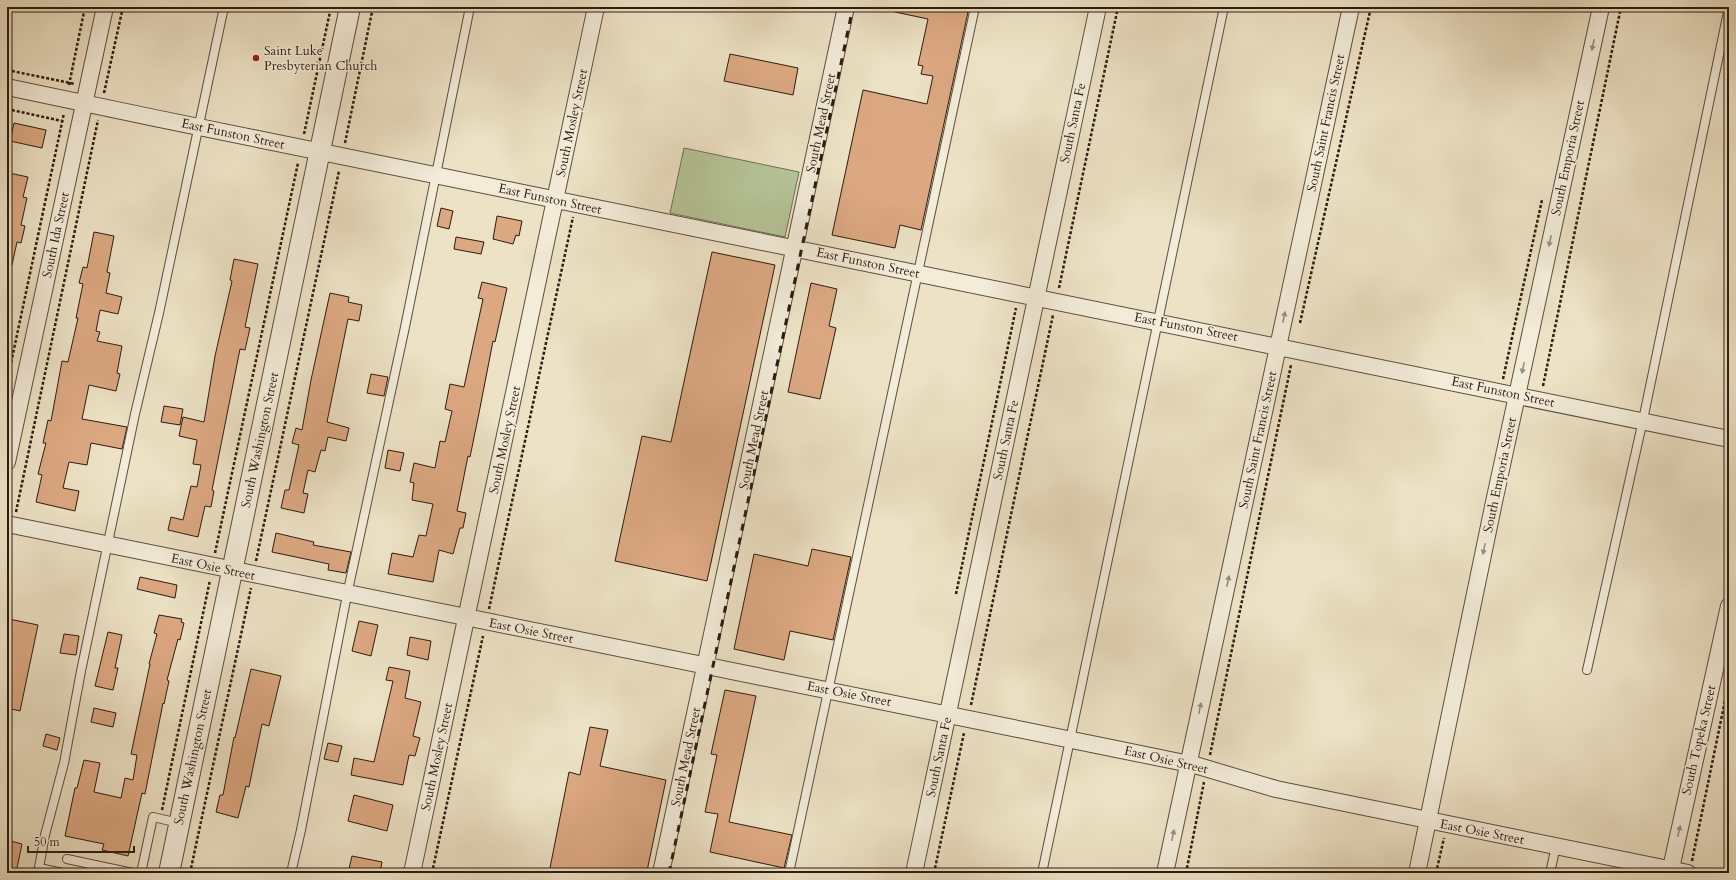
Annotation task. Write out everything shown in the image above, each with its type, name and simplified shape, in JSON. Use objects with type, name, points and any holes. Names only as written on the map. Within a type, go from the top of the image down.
[{"type":"street","name":"South Ida Street","points":[[7,462],[104,7]]},
{"type":"street","name":"South Washington Street","points":[[169,873],[170,821],[232,571],[310,150],[350,7]]},
{"type":"street","name":"South Mosley Street","points":[[412,873],[596,7]]},
{"type":"street","name":"South Mead Street","points":[[661,873],[846,7]]},
{"type":"street","name":"South Santa Fe","points":[[914,873],[1098,7]]},
{"type":"street","name":"South Saint Francis Street","points":[[1165,873],[1351,7]]},
{"type":"street","name":"South Emporia Street","points":[[1417,873],[1517,394],[1601,7]]},
{"type":"street","name":"East Funston Street","points":[[7,87],[310,150],[1278,345],[1729,438]]},
{"type":"street","name":"East Osie Street","points":[[11,519],[108,545],[346,595],[830,690],[1207,768],[1276,789],[1428,821],[1556,846],[1670,871],[1690,869]]},
{"type":"street","name":"South Topeka Street","points":[[1670,871],[1729,606]]},
{"type":"lane","points":[[63,873],[38,870],[45,835],[64,762],[81,671],[224,7]]},
{"type":"lane","points":[[291,873],[302,830],[346,595],[362,528],[470,7]]},
{"type":"lane","points":[[789,873],[830,690],[975,7]]},
{"type":"lane","points":[[1042,873],[1224,7]]},
{"type":"lane","points":[[1588,670],[1643,420],[1729,8]]},
{"type":"lane","points":[[140,873],[153,817],[170,821]]},
{"type":"lane","points":[[1550,873],[1556,846]]},
{"type":"lane","points":[[67,859],[133,873]]},
{"type":"path","points":[[7,382],[85,7]]},
{"type":"path","points":[[11,519],[123,7]]},
{"type":"path","points":[[170,821],[213,567],[310,150],[330,7]]},
{"type":"path","points":[[190,873],[373,7]]},
{"type":"path","points":[[934,873],[1118,7]]},
{"type":"path","points":[[1186,873],[1294,349],[1371,7]]},
{"type":"path","points":[[1542,390],[1621,7]]},
{"type":"path","points":[[7,70],[104,91]]},
{"type":"path","points":[[7,109],[62,121]]},
{"type":"path","points":[[432,873],[573,217]]},
{"type":"path","points":[[955,602],[1016,306]]},
{"type":"path","points":[[1690,869],[1727,690]]},
{"type":"path","points":[[1436,873],[1444,837]]},
{"type":"green space","points":[[684,148],[799,172],[785,237],[670,213]]},
{"type":"building","points":[[895,7],[942,7],[968,12],[921,230],[900,225],[895,248],[832,235],[863,90],[927,104],[933,76],[921,74],[923,66],[918,65],[928,19],[895,12]]},
{"type":"building","points":[[730,54],[798,68],[793,95],[724,81]]},
{"type":"building","points":[[14,123],[46,130],[42,148],[10,141]]},
{"type":"building","points":[[9,173],[28,177],[23,197],[27,198],[21,225],[25,226],[21,243],[17,242],[12,265],[7,265],[7,181]]},
{"type":"building","points":[[441,208],[453,211],[449,229],[437,226]]},
{"type":"building","points":[[497,216],[522,221],[519,236],[516,235],[513,244],[493,239]]},
{"type":"building","points":[[94,232],[114,236],[107,272],[110,273],[106,293],[122,297],[118,314],[100,310],[96,331],[100,332],[97,341],[122,346],[117,373],[120,374],[116,391],[89,385],[82,419],[127,427],[122,449],[91,443],[87,465],[69,462],[63,488],[79,491],[75,511],[36,502],[42,475],[38,474],[46,443],[43,443],[48,420],[51,421],[62,361],[68,362],[78,318],[76,318],[83,284],[79,283],[83,267],[87,268]]},
{"type":"building","points":[[456,237],[484,242],[481,254],[454,249]]},
{"type":"building","points":[[712,252],[775,265],[707,581],[615,561],[642,436],[671,442]]},
{"type":"building","points":[[234,259],[258,264],[245,327],[250,328],[245,350],[240,349],[212,490],[214,491],[211,507],[205,506],[198,537],[168,530],[171,517],[183,520],[191,486],[197,487],[201,465],[193,464],[197,440],[179,436],[183,417],[204,422],[215,356],[232,281],[230,280]]},
{"type":"building","points":[[482,282],[507,288],[495,342],[493,341],[470,457],[468,456],[457,511],[466,513],[463,528],[460,528],[453,554],[439,550],[433,582],[388,574],[392,553],[413,557],[419,535],[426,536],[433,504],[412,500],[414,483],[410,482],[414,463],[435,468],[440,441],[445,442],[452,411],[445,409],[450,384],[464,387],[483,299],[478,298]]},
{"type":"building","points":[[811,283],[837,289],[829,326],[836,328],[820,399],[788,392]]},
{"type":"building","points":[[330,293],[349,297],[348,302],[362,305],[359,321],[348,319],[327,422],[349,428],[346,441],[328,437],[325,451],[321,450],[315,472],[308,470],[303,493],[308,494],[304,513],[281,508],[285,490],[289,490],[299,445],[292,443],[296,428],[302,430]]},
{"type":"building","points":[[371,374],[388,377],[384,396],[367,393]]},
{"type":"building","points":[[164,406],[183,409],[180,425],[161,422]]},
{"type":"building","points":[[388,450],[404,453],[400,471],[385,468]]},
{"type":"building","points":[[276,533],[314,542],[313,545],[351,552],[346,573],[328,570],[329,564],[272,552]]},
{"type":"building","points":[[812,549],[851,557],[833,640],[790,631],[784,660],[734,649],[754,554],[808,566]]},
{"type":"building","points":[[140,577],[177,585],[175,598],[137,589]]},
{"type":"building","points":[[159,615],[182,619],[181,622],[184,623],[167,680],[169,681],[164,704],[163,703],[145,794],[142,793],[128,856],[102,850],[104,844],[65,836],[75,788],[77,788],[84,760],[100,763],[94,792],[121,798],[125,778],[133,780],[137,755],[131,754],[149,664],[157,634],[154,633]]},
{"type":"building","points":[[9,619],[38,625],[20,711],[7,708],[7,628]]},
{"type":"building","points":[[359,621],[378,625],[371,656],[352,651]]},
{"type":"building","points":[[108,632],[122,635],[115,668],[118,668],[113,690],[95,686]]},
{"type":"building","points":[[64,634],[79,636],[76,655],[60,653]]},
{"type":"building","points":[[410,637],[431,641],[428,660],[407,655]]},
{"type":"building","points":[[389,667],[410,671],[405,698],[421,702],[413,736],[420,738],[415,756],[409,755],[403,785],[351,775],[354,758],[374,762],[393,681],[386,680]]},
{"type":"building","points":[[251,669],[281,676],[269,726],[262,724],[249,787],[246,786],[238,818],[216,812],[220,795],[223,795],[234,737],[235,738]]},
{"type":"building","points":[[725,690],[756,696],[729,822],[792,835],[784,868],[710,852],[718,814],[705,812],[717,755],[711,754]]},
{"type":"building","points":[[94,708],[116,713],[113,727],[91,722]]},
{"type":"building","points":[[590,727],[608,730],[600,766],[666,780],[647,871],[643,870],[642,873],[549,873],[569,772],[580,775]]},
{"type":"building","points":[[46,734],[60,738],[57,750],[43,746]]},
{"type":"building","points":[[328,743],[342,746],[338,762],[324,759]]},
{"type":"building","points":[[354,795],[393,805],[387,831],[348,821]]},
{"type":"building","points":[[7,840],[22,844],[16,873],[7,873]]},
{"type":"building","points":[[352,856],[382,862],[380,873],[348,873]]},
{"type":"railway","points":[[669,873],[853,7]]},
{"type":"place","name":"Saint Luke Presbyterian Church","points":[[256,58]]}]
